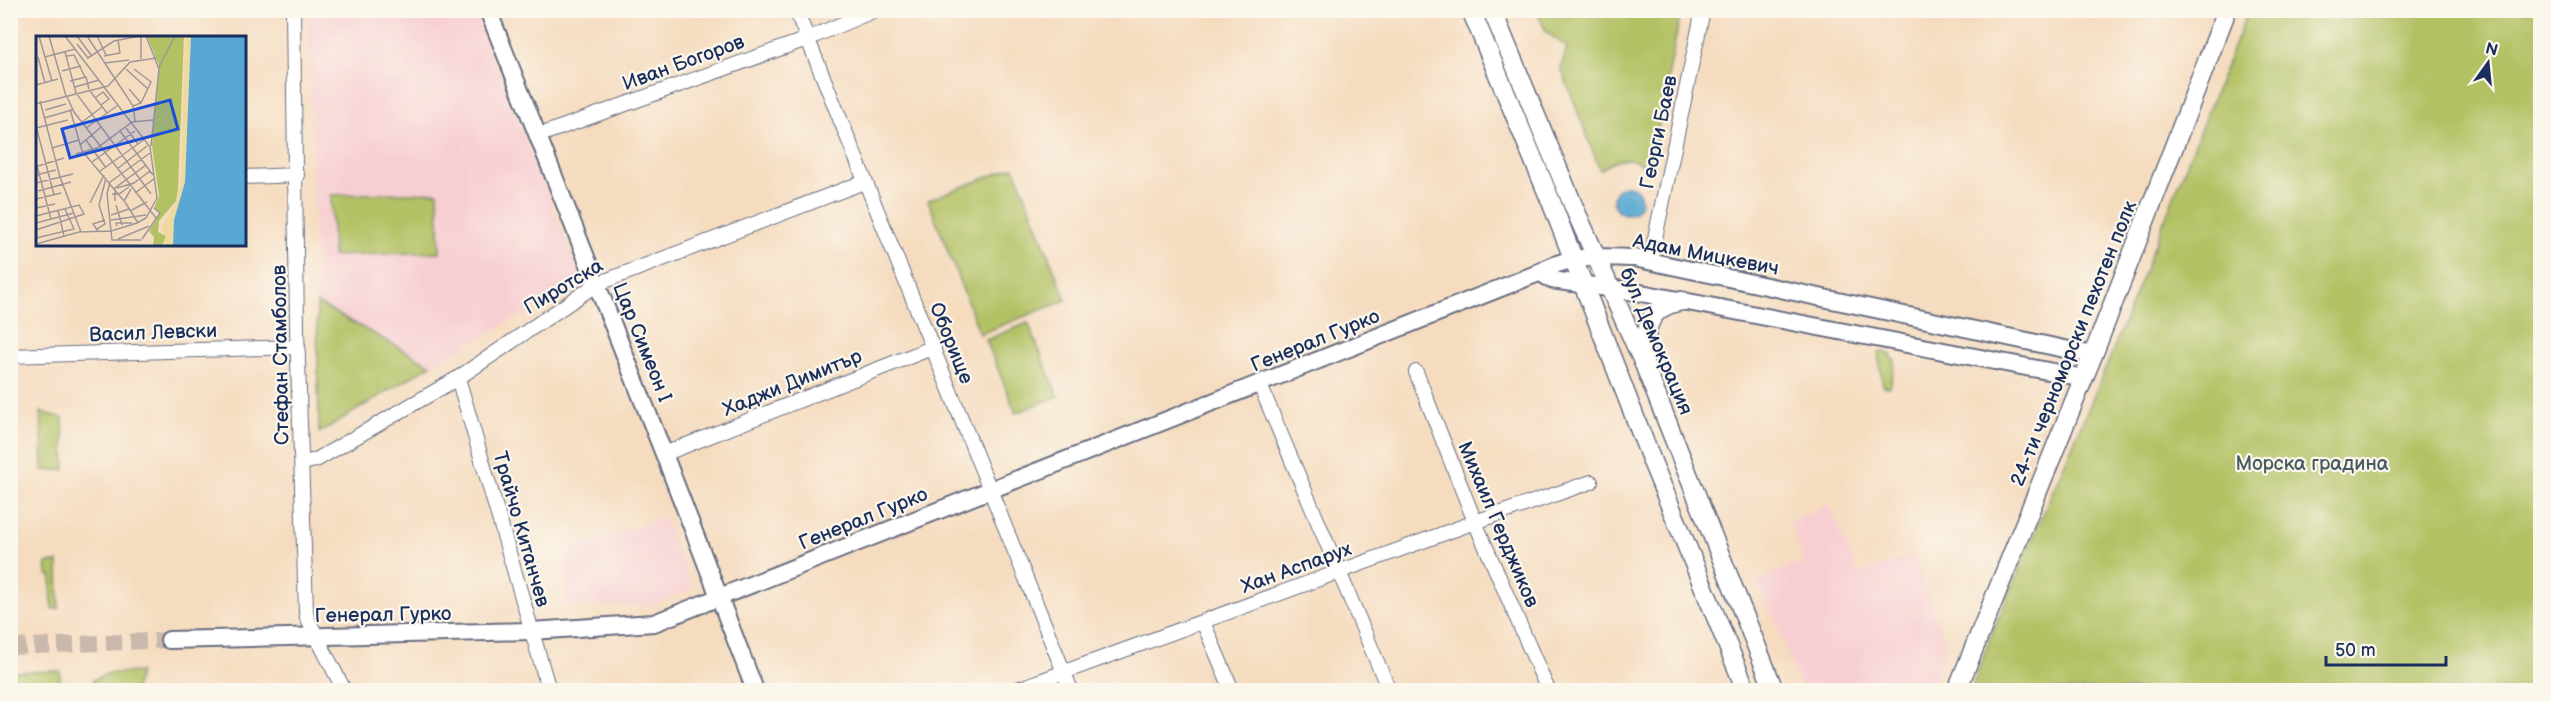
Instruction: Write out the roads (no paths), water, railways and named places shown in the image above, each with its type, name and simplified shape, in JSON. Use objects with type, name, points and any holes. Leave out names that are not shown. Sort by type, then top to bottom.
[{"type":"main road","points":[[1471,10],[1746,690]]},
{"type":"main road","name":"бул. Демокрация","points":[[1492,10],[1576,212],[1644,364],[1774,690]]},
{"type":"main road","name":"24-ти черноморски пехотен полк","points":[[1958,690],[2084,378],[2227,10]]},
{"type":"main road","points":[[1644,364],[1650,320],[1666,303],[1683,301]]},
{"type":"street","name":"Стефан Стамболов","points":[[293,10],[298,347],[306,611],[316,636],[344,690]]},
{"type":"street","name":"Цар Симеон I","points":[[488,10],[755,690]]},
{"type":"street","name":"Оборище","points":[[796,10],[1071,690]]},
{"type":"street","name":"Иван Богоров","points":[[537,136],[807,39],[875,10]]},
{"type":"street","name":"Георги Баев","points":[[1650,262],[1703,10]]},
{"type":"street","points":[[246,177],[297,175]]},
{"type":"street","name":"Пиротска","points":[[302,463],[316,460],[458,378],[597,284],[864,182]]},
{"type":"street","name":"Адам Мицкевич","points":[[1539,272],[1546,266],[1571,258],[1634,258],[2093,355]]},
{"type":"street","points":[[1539,272],[1552,280],[1683,301],[2084,378]]},
{"type":"street","name":"Генерал Гурко","points":[[169,640],[531,632],[654,623],[1260,385],[1539,272]]},
{"type":"street","name":"Васил Левски","points":[[10,356],[298,347]]},
{"type":"street","name":"Хаджи Димитър","points":[[664,454],[934,347]]},
{"type":"street","name":"Михаил Герджиков","points":[[1416,372],[1475,522],[1548,690]]},
{"type":"street","name":"Трайчо Китанчев","points":[[458,378],[549,690]]},
{"type":"street","points":[[1260,385],[1389,690]]},
{"type":"street","name":"Хан Аспарух","points":[[1015,690],[1339,571],[1591,482]]},
{"type":"street","points":[[1203,622],[1232,690]]},
{"type":"water","points":[[1627,186],[1637,190],[1641,200],[1637,210],[1627,214],[1617,210],[1613,200],[1617,190]]},
{"type":"tunnel","points":[[10,647],[169,640]]},
{"type":"park label","name":"Морска градина","points":[[2312,463]]}]
